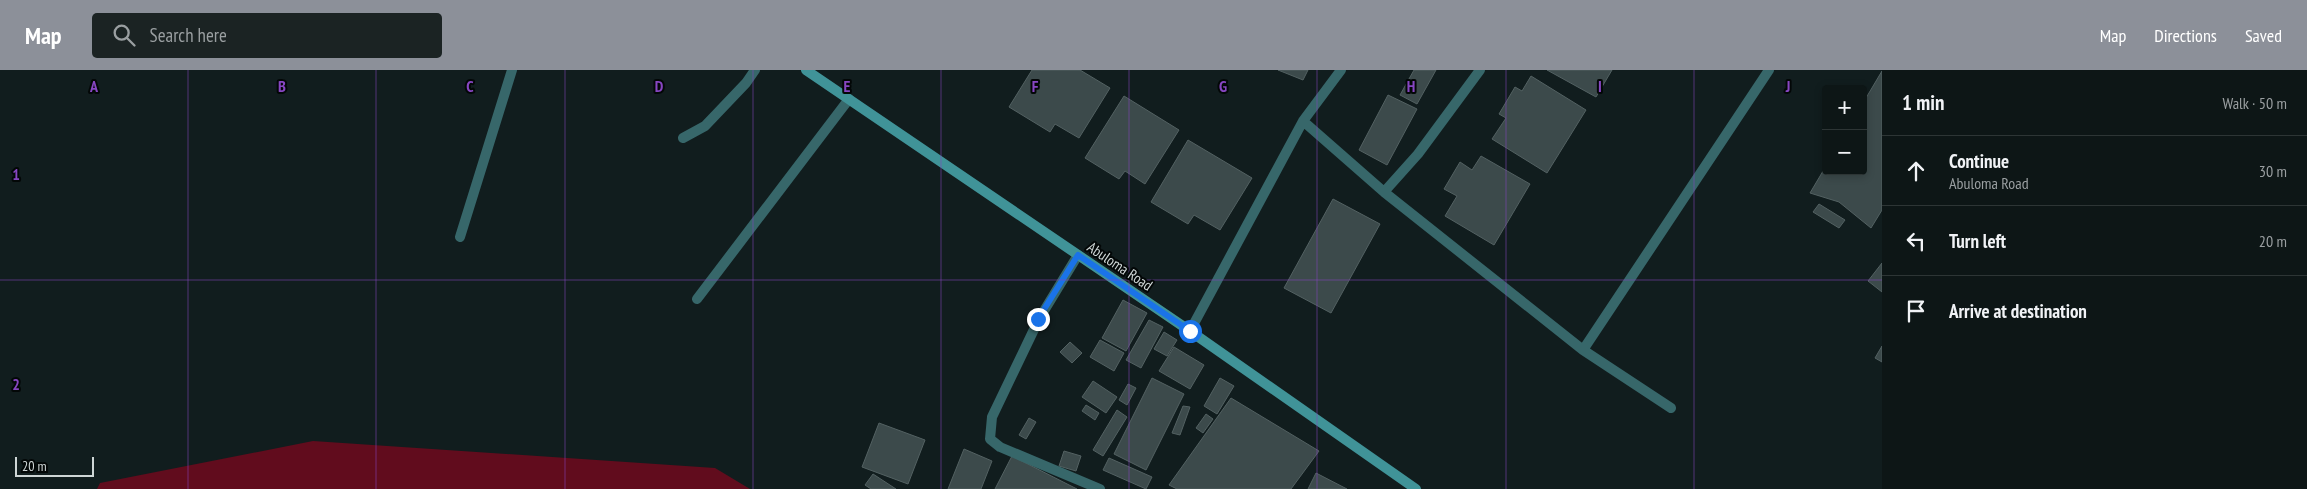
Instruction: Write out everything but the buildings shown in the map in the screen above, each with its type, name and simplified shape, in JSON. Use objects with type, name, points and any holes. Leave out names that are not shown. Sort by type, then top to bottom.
[{"type":"street","points":[[460,237],[512,70]]},
{"type":"street","points":[[683,138],[705,126],[746,83],[755,70]]},
{"type":"street","name":"Abuloma Road","points":[[806,70],[1190,331],[1416,489]]},
{"type":"street","points":[[1190,331],[1303,121],[1341,70]]},
{"type":"street","points":[[1384,192],[1418,154],[1480,70]]},
{"type":"street","points":[[1583,350],[1769,70]]},
{"type":"street","points":[[697,299],[849,99]]},
{"type":"street","points":[[1303,121],[1384,192],[1583,350],[1671,408]]},
{"type":"street","points":[[1078,255],[1038,319],[992,416],[990,439],[1000,447],[1100,489]]},
{"type":"shaded area","points":[[313,441],[715,468],[750,489],[97,489],[100,483]]},
{"type":"route","points":[[1038,319],[1078,255],[1190,331]]}]
